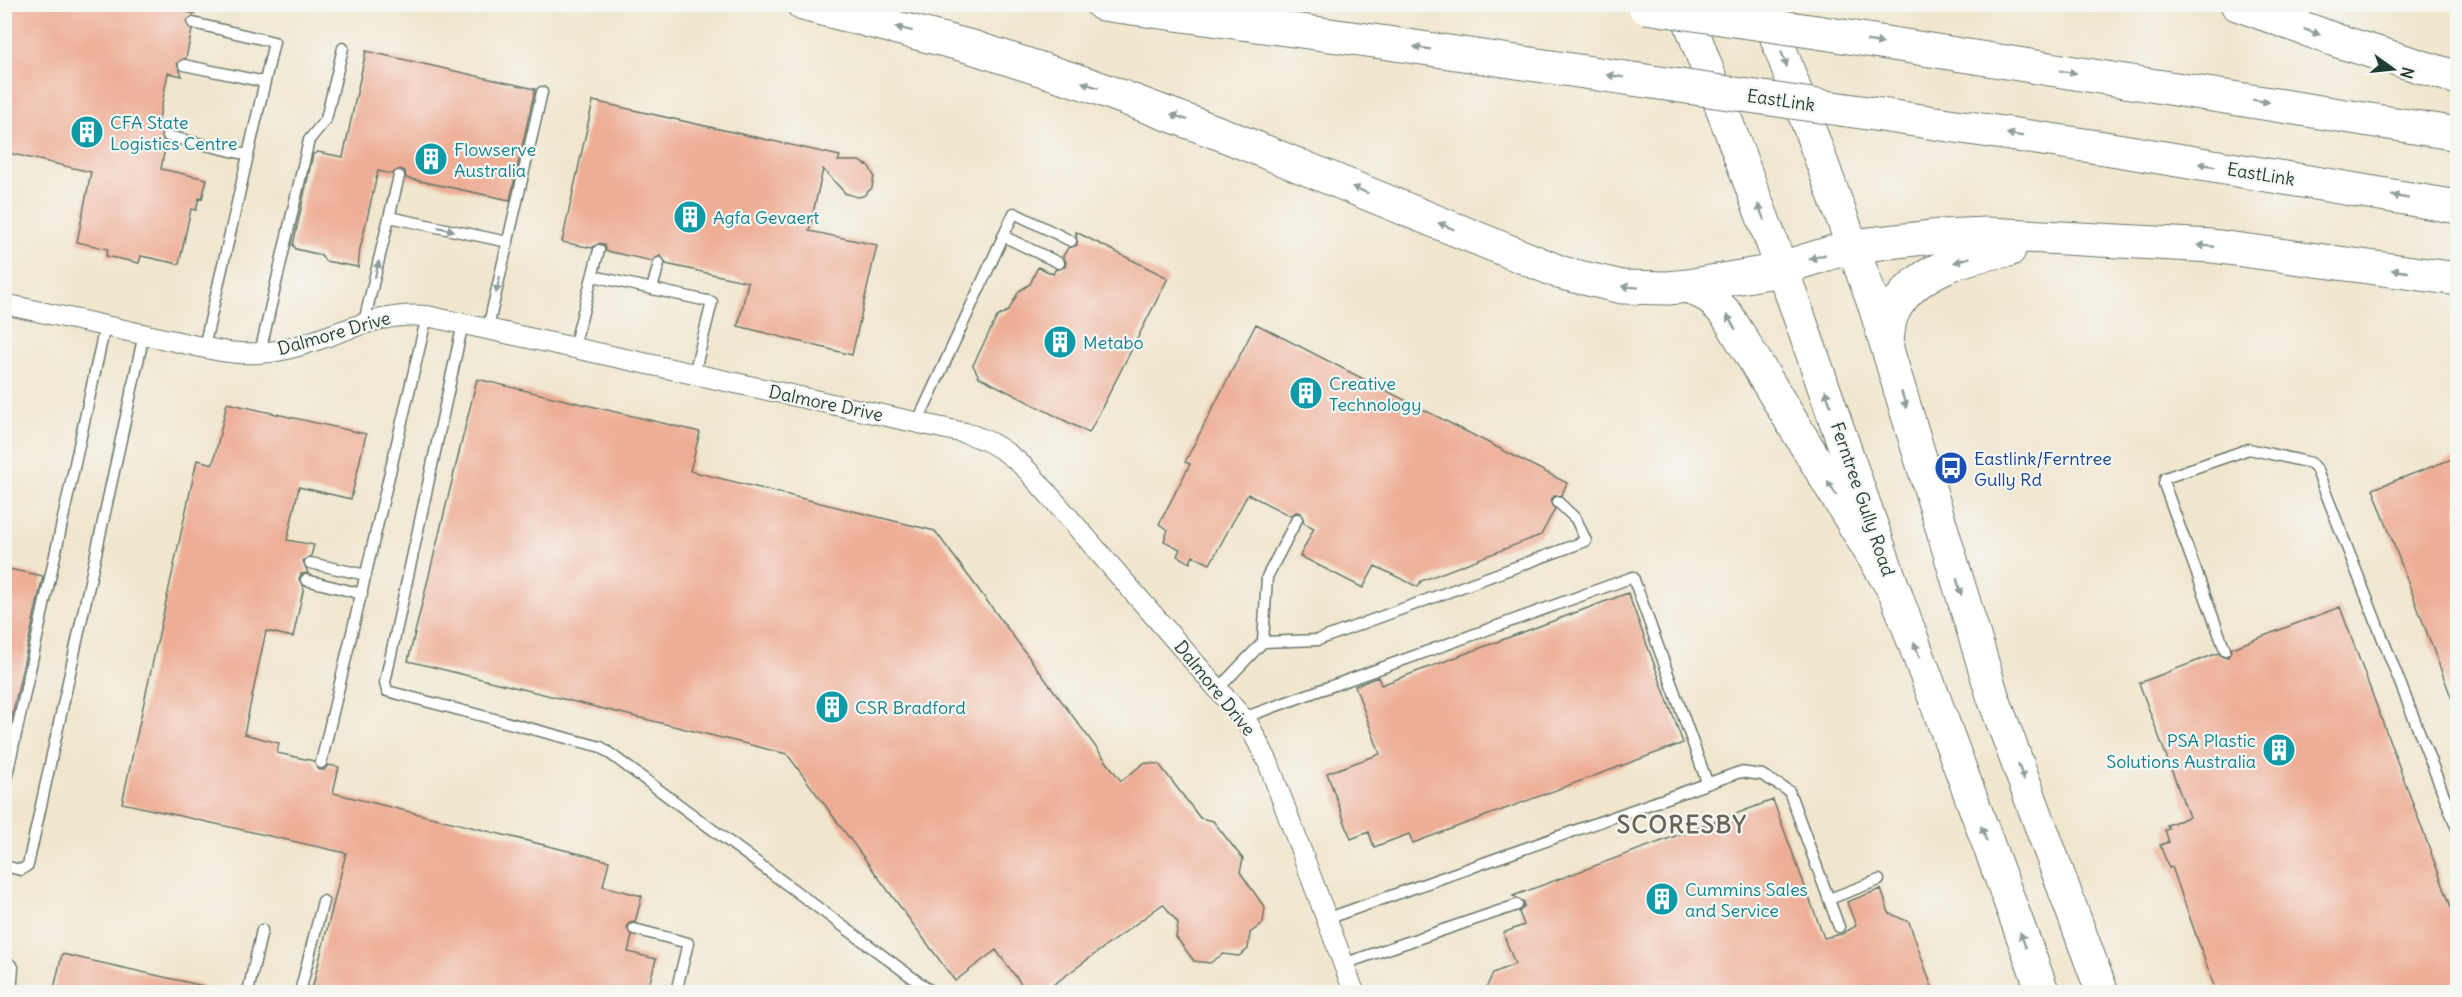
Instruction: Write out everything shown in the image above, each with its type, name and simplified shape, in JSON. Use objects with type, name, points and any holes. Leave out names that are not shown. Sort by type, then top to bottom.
[{"type":"highway","points":[[803,4],[972,47],[1090,85],[1224,135],[1563,273],[1622,287],[1688,286],[1769,272],[1854,246],[1941,236],[1987,234],[2212,246],[2457,279]]},
{"type":"highway","name":"EastLink","points":[[1102,4],[1382,42],[1847,110],[2134,153],[2457,207]]},
{"type":"highway","points":[[2237,4],[2338,41],[2457,78]]},
{"type":"highway","points":[[1635,6],[1818,32],[2457,134]]},
{"type":"highway","points":[[1887,344],[1889,321],[1900,300],[1923,280],[1944,267],[1990,252],[2082,239]]},
{"type":"highway","points":[[1688,286],[1710,297],[1727,315],[1895,592]]},
{"type":"main road","name":"Ferntree Gully Road","points":[[1683,4],[1781,267],[1895,592],[2043,993]]},
{"type":"main road","points":[[1764,4],[1854,246],[1887,344],[1984,668],[2102,993]]},
{"type":"street","name":"Dalmore Drive","points":[[4,304],[204,347],[260,353],[289,348],[364,322],[390,316],[427,316],[979,437],[1011,455],[1219,688],[1260,742],[1354,993]]},
{"type":"lane","points":[[194,23],[274,42],[204,347]]},
{"type":"lane","points":[[260,353],[309,140],[326,119],[343,48]]},
{"type":"lane","points":[[184,64],[265,82]]},
{"type":"lane","points":[[488,328],[542,92]]},
{"type":"lane","points":[[168,136],[248,155]]},
{"type":"lane","points":[[364,322],[399,176]]},
{"type":"lane","points":[[917,423],[1014,213],[1071,241]]},
{"type":"lane","points":[[389,217],[508,243]]},
{"type":"lane","points":[[1003,236],[1059,263]]},
{"type":"lane","points":[[574,347],[599,250]]},
{"type":"lane","points":[[652,288],[659,262]]},
{"type":"lane","points":[[593,276],[712,302],[694,374]]},
{"type":"lane","points":[[321,763],[427,316]]},
{"type":"lane","points":[[463,323],[385,682],[387,691],[601,747],[932,993]]},
{"type":"lane","points":[[4,789],[105,326]]},
{"type":"lane","points":[[4,866],[21,870],[28,865],[144,334]]},
{"type":"lane","points":[[2226,650],[2164,484],[2165,478],[2249,449],[2311,463],[2316,468],[2457,831]]},
{"type":"lane","points":[[1263,642],[1318,640],[1586,541],[1576,519],[1558,502]]},
{"type":"lane","points":[[1219,688],[1263,642],[1267,577],[1297,519]]},
{"type":"lane","points":[[310,562],[366,575]]},
{"type":"lane","points":[[1243,718],[1633,577],[1707,782]]},
{"type":"lane","points":[[306,580],[362,594]]},
{"type":"lane","points":[[1326,919],[1730,774],[1750,772],[1772,779],[1789,791],[1839,927]]},
{"type":"lane","points":[[1829,899],[1879,880]]},
{"type":"lane","points":[[300,993],[323,901]]},
{"type":"lane","points":[[1343,964],[1517,905]]},
{"type":"lane","points":[[634,929],[688,943],[676,993]]},
{"type":"lane","points":[[248,993],[262,930]]},
{"type":"lane","points":[[4,959],[13,967],[9,991]]},
{"type":"building","name":"CFA State Logistics Centre","points":[[4,4],[153,4],[195,14],[186,22],[192,30],[186,58],[177,63],[182,76],[168,73],[158,124],[170,127],[161,135],[166,143],[161,169],[207,179],[202,199],[199,198],[196,210],[191,209],[179,264],[141,256],[139,263],[106,256],[108,249],[77,242],[91,172],[4,152]]},
{"type":"building","name":"Flowserve Australia","points":[[366,51],[535,89],[510,200],[406,178],[405,171],[400,169],[392,174],[378,171],[358,267],[325,261],[321,255],[296,249],[293,245],[313,154],[318,152],[343,157]]},
{"type":"building","name":"Agfa Gevaert","points":[[593,101],[840,156],[838,161],[859,161],[869,166],[874,176],[872,188],[863,196],[857,197],[845,193],[823,169],[809,231],[877,245],[852,355],[738,326],[748,282],[666,264],[660,256],[652,261],[606,251],[605,245],[600,243],[592,248],[562,242]]},
{"type":"building","name":"Metabo","points":[[1076,232],[1168,278],[1089,433],[979,377],[973,365],[997,317],[1008,311],[1019,291],[1030,284],[1038,267],[1053,274],[1055,270],[1065,267],[1066,262],[1063,256],[1068,248],[1077,245]]},
{"type":"building","name":"Creative Technology","points":[[1256,324],[1567,483],[1561,496],[1555,495],[1551,500],[1555,509],[1541,535],[1421,581],[1418,587],[1375,566],[1363,588],[1300,556],[1314,528],[1304,523],[1301,513],[1296,512],[1290,516],[1248,494],[1210,564],[1193,556],[1190,563],[1177,556],[1180,549],[1164,541],[1168,530],[1159,524],[1190,464],[1185,462]]},
{"type":"building","name":"CSR Bradford","points":[[477,379],[700,432],[690,471],[935,531],[1121,781],[1144,763],[1159,764],[1200,818],[1213,821],[1243,859],[1240,872],[1265,908],[1263,923],[1250,933],[1248,949],[1239,956],[1223,954],[1210,963],[1194,961],[1176,937],[1178,923],[1163,904],[1042,993],[1028,993],[996,950],[955,981],[787,754],[408,661]]},
{"type":"building","points":[[227,403],[366,434],[351,499],[299,487],[287,540],[314,545],[311,556],[303,561],[308,573],[301,574],[299,579],[304,587],[293,637],[266,631],[244,734],[279,743],[277,753],[314,761],[319,770],[324,770],[328,765],[339,767],[333,793],[609,861],[603,886],[642,896],[635,922],[629,923],[627,928],[632,936],[628,952],[656,959],[647,993],[311,993],[346,853],[122,803],[197,460],[213,464]]},
{"type":"building","points":[[2457,457],[2457,709],[2456,710],[2373,489]]},
{"type":"building","points":[[4,568],[43,576],[9,730],[4,729]]},
{"type":"building","points":[[1628,593],[1683,743],[1413,843],[1409,834],[1374,847],[1369,832],[1351,839],[1327,773],[1380,754],[1355,686],[1378,677],[1381,685]]},
{"type":"building","name":"PSA Plastic Solutions Australia","points":[[2340,607],[2457,923],[2457,993],[2224,993],[2222,987],[2215,989],[2172,867],[2169,868],[2160,845],[2169,842],[2165,830],[2169,829],[2167,825],[2189,817],[2139,683],[2218,653],[2223,657],[2228,657],[2232,648]]},
{"type":"building","name":"Cummins Sales and Service","points":[[1773,800],[1824,938],[1842,934],[1856,926],[1847,902],[1881,889],[1889,913],[1909,922],[1934,993],[1484,993],[1493,973],[1515,964],[1503,933],[1524,925],[1519,912],[1524,907],[1524,902],[1513,896]]},
{"type":"building","points":[[62,954],[204,986],[203,993],[53,993]]},
{"type":"place","name":"CFA State Logistics Centre","points":[[87,132]]},
{"type":"place","name":"Flowserve Australia","points":[[431,159]]},
{"type":"place","name":"Agfa Gevaert","points":[[690,217]]},
{"type":"place","name":"Metabo","points":[[1060,342]]},
{"type":"place","name":"Creative Technology","points":[[1306,393]]},
{"type":"place","name":"Eastlink/Ferntree Gully Rd","points":[[1951,468]]},
{"type":"place","name":"CSR Bradford","points":[[832,707]]},
{"type":"place","name":"PSA Plastic Solutions Australia","points":[[2279,750]]},
{"type":"place","name":"Cummins Sales and Service","points":[[1662,899]]},
{"type":"district","name":"SCORESBY","points":[[1682,824]]}]
